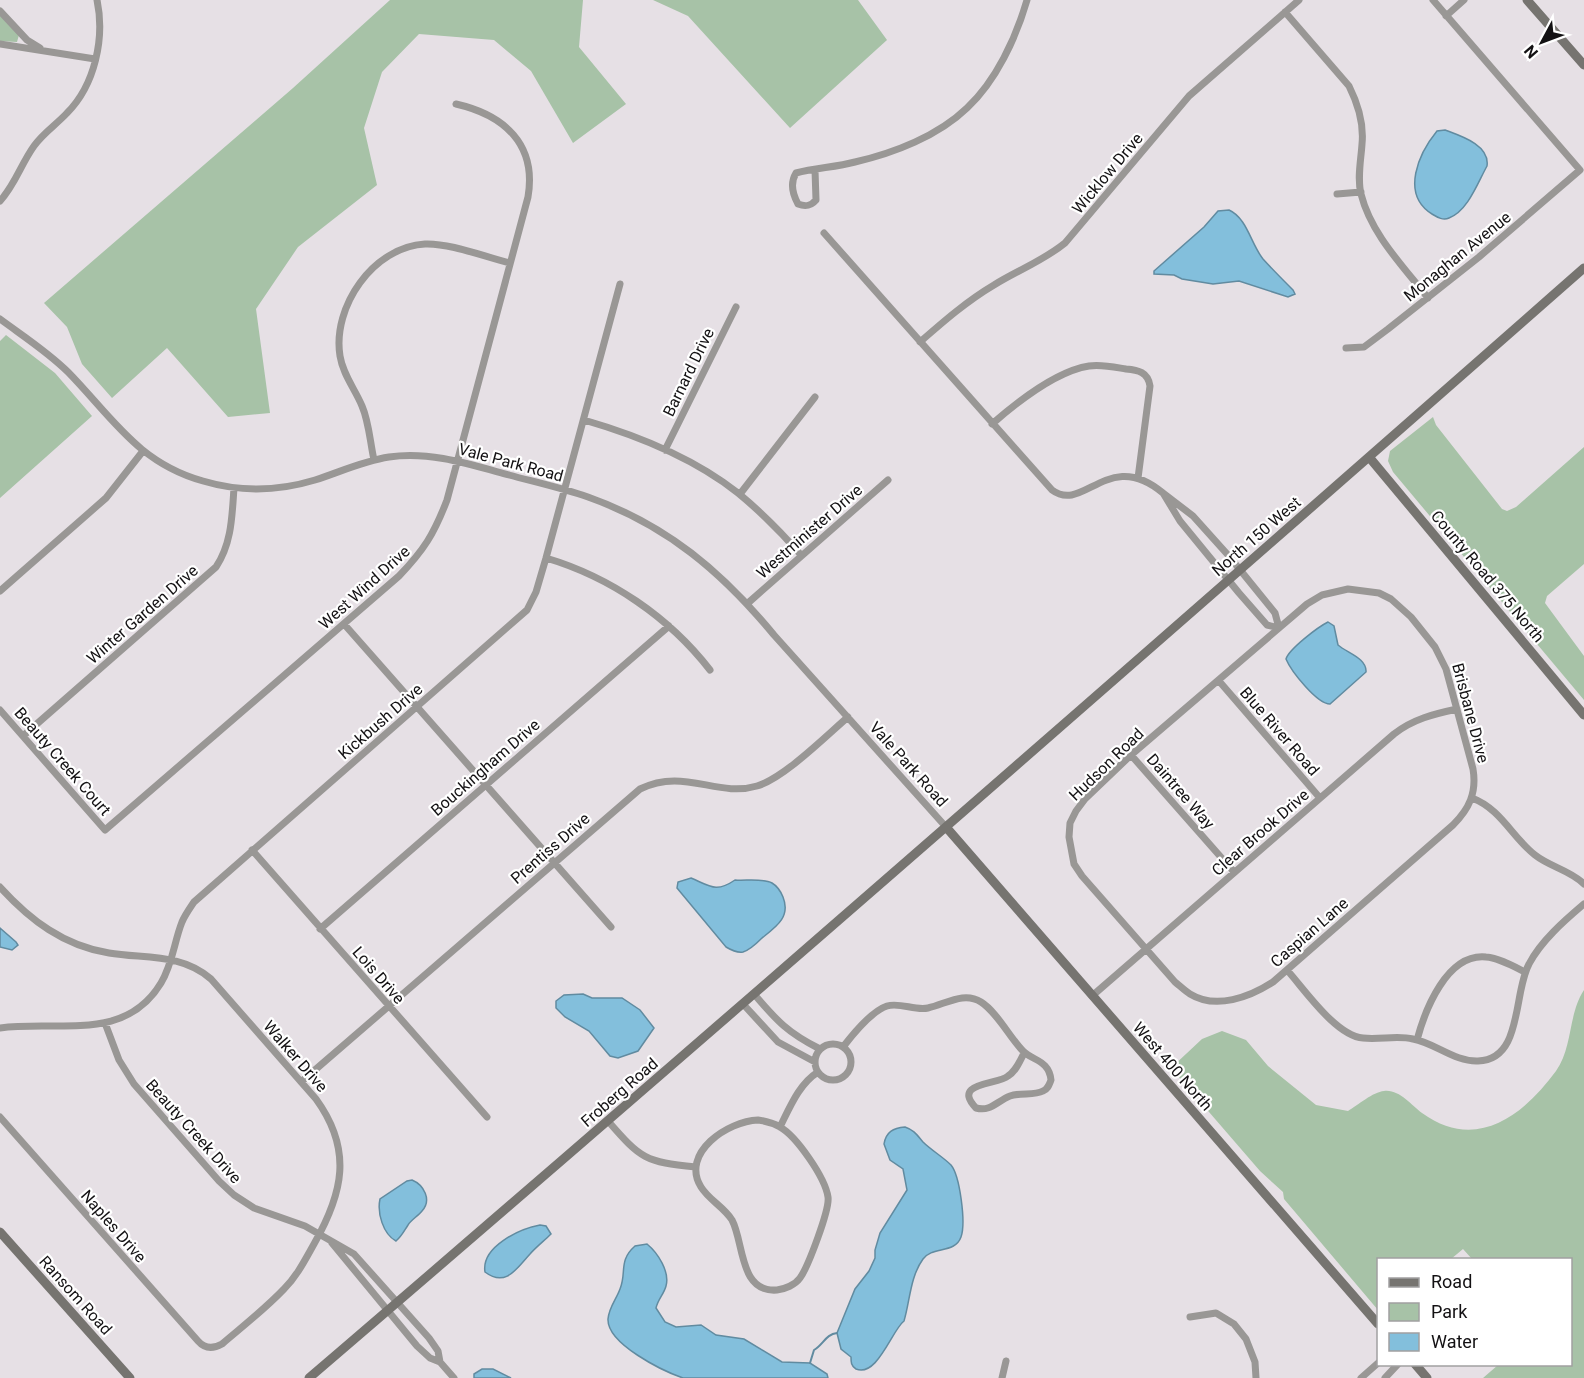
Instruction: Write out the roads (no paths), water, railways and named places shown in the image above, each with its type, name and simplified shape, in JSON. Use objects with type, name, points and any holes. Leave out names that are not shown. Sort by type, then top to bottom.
[{"type":"main road","points":[[1527,0],[1584,65]]},
{"type":"main road","name":"North 150 West","points":[[946,827],[1584,267]]},
{"type":"main road","name":"County Road 375 North","points":[[1369,457],[1584,715]]},
{"type":"main road","name":"Froberg Road","points":[[309,1378],[946,827]]},
{"type":"main road","name":"West 400 North","points":[[946,827],[1377,1323]]},
{"type":"main road","name":"Ransom Road","points":[[0,1232],[130,1378]]},
{"type":"main road","points":[[1416,1366],[1427,1378]]},
{"type":"street","points":[[0,201],[12,187],[35,145],[69,112],[82,94],[95,60],[99,26],[97,0]]},
{"type":"street","points":[[815,170],[816,200],[805,206],[798,204],[794,198],[792,183],[796,173],[875,157],[929,134],[954,119],[976,99],[997,68],[1014,35],[1027,0]]},
{"type":"street","name":"Wicklow Drive","points":[[920,342],[956,310],[994,285],[1051,255],[1065,243],[1189,96],[1299,0]]},
{"type":"street","points":[[1437,2],[1446,16],[1464,0]]},
{"type":"street","points":[[0,10],[27,40],[45,51]]},
{"type":"street","points":[[1285,12],[1339,73],[1355,100],[1362,122],[1361,192],[1369,215],[1381,237],[1428,298]]},
{"type":"street","name":"Monaghan Avenue","points":[[1346,348],[1364,347],[1479,257],[1580,170],[1446,16]]},
{"type":"street","points":[[0,44],[95,60]]},
{"type":"street","name":"West Wind Drive","points":[[105,830],[399,576],[421,553],[436,528],[447,500],[528,197],[530,176],[528,163],[521,146],[504,125],[488,114],[456,104]]},
{"type":"street","points":[[1337,194],[1361,192]]},
{"type":"street","points":[[824,233],[1047,486],[1059,495],[1078,495],[1094,484],[1123,476],[1138,478],[1163,493],[1193,516],[1275,613],[1280,628]]},
{"type":"street","points":[[374,459],[363,408],[344,372],[339,353],[339,333],[342,321],[355,290],[362,280],[385,259],[402,249],[424,244],[448,247],[510,263]]},
{"type":"street","name":"Kickbush Drive","points":[[0,1028],[90,1026],[125,1016],[145,1002],[161,983],[172,959],[182,921],[194,902],[527,610],[536,592],[546,558],[620,284]]},
{"type":"street","name":"Barnard Drive","points":[[665,450],[736,307]]},
{"type":"street","name":"Vale Park Road","points":[[0,319],[67,371],[115,426],[143,451],[189,477],[234,488],[264,488],[293,485],[374,459],[412,455],[457,461],[564,490],[620,510],[665,534],[708,564],[748,603],[946,827]]},
{"type":"street","points":[[992,424],[1029,395],[1077,369],[1100,366],[1137,370],[1144,374],[1150,386],[1138,478]]},
{"type":"street","points":[[740,494],[815,397]]},
{"type":"street","points":[[584,420],[616,429],[665,450],[711,475],[740,494],[801,555]]},
{"type":"street","points":[[0,591],[106,498],[143,451]]},
{"type":"street","name":"Westminister Drive","points":[[748,603],[888,480]]},
{"type":"street","name":"Winter Garden Drive","points":[[23,736],[216,567],[227,544],[234,488]]},
{"type":"street","points":[[1163,493],[1180,520],[1228,580],[1267,625],[1280,628]]},
{"type":"street","points":[[546,558],[567,565],[616,589],[644,606],[669,626],[710,670]]},
{"type":"street","name":"Brisbane Drive","points":[[1280,628],[1307,604],[1322,595],[1348,589],[1379,593],[1402,608],[1435,647],[1446,669],[1473,769],[1472,798]]},
{"type":"street","points":[[344,624],[611,927]]},
{"type":"street","name":"Bouckingham Drive","points":[[320,929],[669,626]]},
{"type":"street","name":"Hudson Road","points":[[1146,949],[1074,864],[1069,837],[1070,823],[1085,799],[1131,755],[1280,628]]},
{"type":"street","name":"Blue River Road","points":[[1219,681],[1320,798]]},
{"type":"street","name":"Clear Brook Drive","points":[[1092,996],[1404,726],[1424,717],[1457,708]]},
{"type":"street","name":"Beauty Creek Court","points":[[0,710],[105,830]]},
{"type":"street","name":"Prentiss Drive","points":[[301,1082],[645,787],[662,781],[675,780],[733,788],[758,786],[781,774],[848,717]]},
{"type":"street","name":"Daintree Way","points":[[1131,755],[1234,872]]},
{"type":"street","points":[[1472,798],[1493,809],[1534,855],[1574,875],[1584,884]]},
{"type":"street","name":"Caspian Lane","points":[[1146,949],[1175,982],[1191,995],[1203,1000],[1218,1001],[1260,991],[1453,825],[1465,812],[1472,798]]},
{"type":"street","name":"Lois Drive","points":[[252,850],[486,1117]]},
{"type":"street","name":"Walker Drive","points":[[0,887],[34,921],[51,933],[72,942],[108,953],[172,959],[194,966],[211,979],[301,1082],[327,1116],[336,1138],[339,1159],[337,1193],[331,1212],[296,1275],[283,1290],[222,1344],[210,1348]]},
{"type":"street","points":[[1287,970],[1338,1028],[1351,1035],[1363,1038],[1397,1037],[1417,1040],[1469,1061],[1487,1060],[1503,1049],[1512,1033],[1519,991],[1525,972],[1543,945],[1584,904]]},
{"type":"street","points":[[1417,1040],[1431,999],[1461,962],[1469,958],[1485,956],[1525,972]]},
{"type":"street","points":[[754,994],[781,1025],[820,1049]]},
{"type":"street","points":[[843,1047],[872,1016],[887,1006],[923,1009],[955,999],[967,997],[975,999],[988,1007],[1024,1053],[1036,1059],[1048,1070],[1051,1080],[1046,1090],[1036,1093],[1018,1093],[1007,1097],[989,1109],[982,1110],[976,1108],[969,1098],[973,1087],[1009,1076],[1024,1053]]},
{"type":"street","points":[[743,1004],[778,1042],[815,1062]]},
{"type":"street","name":"Beauty Creek Drive","points":[[105,1023],[119,1060],[134,1084],[227,1189],[254,1208],[300,1224],[319,1234],[328,1239],[354,1254],[429,1338],[438,1351],[440,1362],[430,1359],[417,1346],[328,1239]]},
{"type":"street","points":[[828,1044],[843,1047],[848,1051],[851,1060],[846,1074],[841,1078],[831,1080],[824,1077],[818,1072],[815,1062],[816,1055],[828,1044]]},
{"type":"street","points":[[780,1127],[800,1090],[818,1072]]},
{"type":"street","name":"Naples Drive","points":[[0,1117],[198,1341],[210,1348]]},
{"type":"street","points":[[758,1120],[780,1127],[792,1137],[822,1180],[829,1200],[827,1212],[805,1269],[796,1282],[789,1287],[771,1290],[762,1287],[748,1274],[734,1225],[727,1212],[701,1186],[696,1175],[696,1167],[704,1148],[723,1131],[736,1124],[758,1120]]},
{"type":"street","points":[[608,1121],[633,1149],[646,1158],[664,1164],[696,1167]]},
{"type":"street","points":[[1190,1317],[1216,1313],[1234,1324],[1246,1340],[1255,1362],[1256,1378]]},
{"type":"street","points":[[1002,1378],[1006,1361]]},
{"type":"street","points":[[440,1362],[454,1378]]},
{"type":"street","points":[[1361,1378],[1377,1364]]},
{"type":"street","points":[[1385,1378],[1397,1366]]},
{"type":"water","points":[[1445,130],[1466,138],[1479,147],[1487,159],[1487,166],[1467,203],[1456,214],[1445,219],[1432,214],[1422,206],[1415,185],[1416,173],[1424,150],[1437,131]]},
{"type":"water","points":[[1229,210],[1245,225],[1263,259],[1295,294],[1288,297],[1239,281],[1213,284],[1182,279],[1174,275],[1154,274],[1154,271],[1204,227],[1218,211]]},
{"type":"water","points":[[1328,622],[1334,626],[1338,645],[1360,659],[1366,672],[1330,704],[1318,699],[1312,693],[1299,679],[1286,659],[1298,644]]},
{"type":"water","points":[[691,878],[713,887],[723,886],[735,880],[768,881],[779,889],[783,897],[784,916],[751,948],[743,952],[732,950],[726,947],[677,888],[678,882]]},
{"type":"water","points":[[0,928],[18,945],[12,950],[0,947]]},
{"type":"water","points":[[583,994],[592,998],[622,998],[640,1010],[654,1028],[638,1051],[618,1058],[610,1056],[589,1031],[565,1017],[556,1008],[556,1001],[564,995]]},
{"type":"water","points":[[905,1127],[951,1165],[957,1179],[961,1200],[963,1221],[961,1237],[954,1246],[932,1252],[923,1259],[913,1281],[904,1321],[871,1367],[864,1370],[856,1369],[852,1365],[851,1357],[841,1349],[837,1333],[855,1289],[869,1271],[875,1258],[880,1233],[907,1190],[903,1169],[890,1160],[884,1144],[886,1136],[891,1131]]},
{"type":"water","points":[[412,1180],[420,1185],[425,1193],[425,1207],[396,1241],[391,1238],[382,1223],[379,1210],[380,1199]]},
{"type":"water","points":[[540,1225],[546,1226],[551,1234],[516,1270],[499,1278],[485,1272],[485,1263],[495,1247],[512,1235]]},
{"type":"water","points":[[647,1244],[655,1252],[665,1269],[666,1286],[656,1308],[665,1322],[676,1327],[701,1325],[716,1335],[744,1339],[782,1362],[810,1363],[827,1374],[828,1378],[683,1378],[650,1363],[626,1347],[616,1338],[608,1319],[622,1283],[626,1257],[635,1246]]},
{"type":"water","points":[[482,1369],[493,1369],[511,1378],[474,1378],[474,1374]]},
{"type":"waterway","points":[[810,1363],[814,1350],[830,1335],[837,1333]]}]
